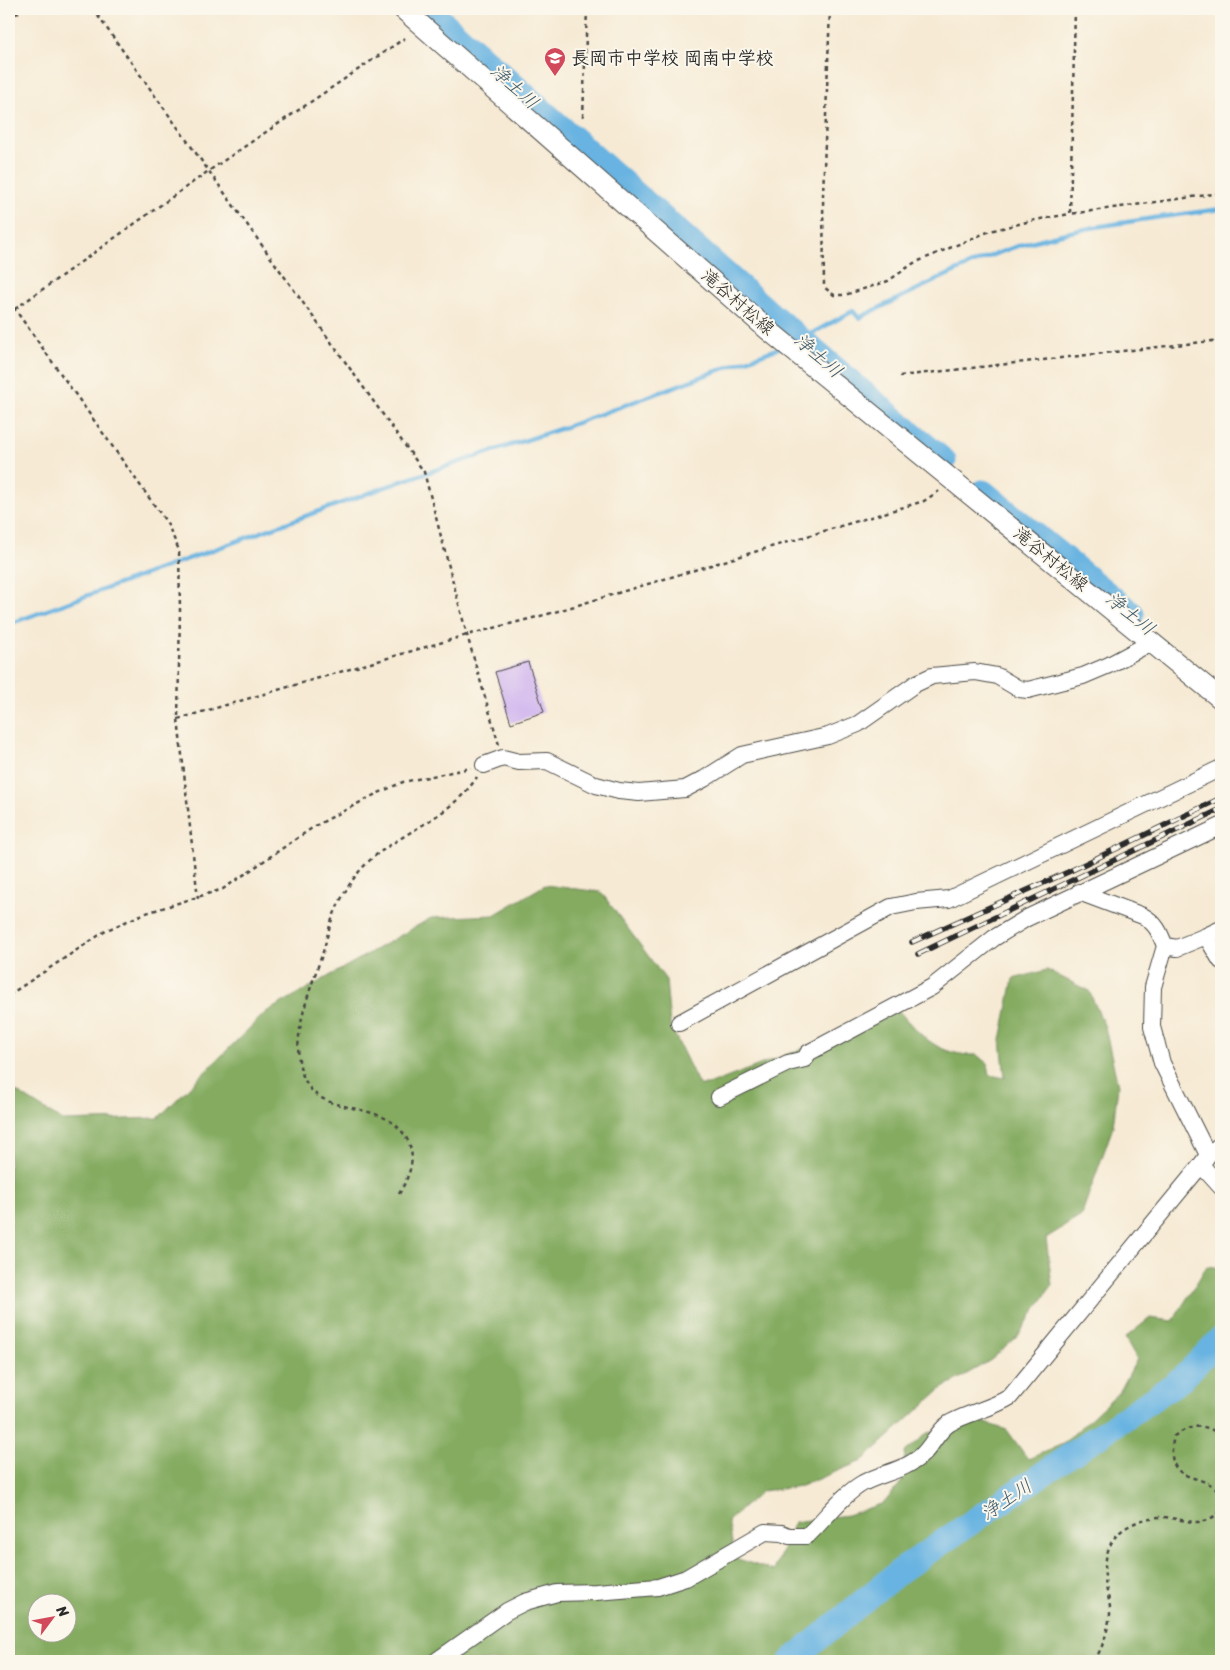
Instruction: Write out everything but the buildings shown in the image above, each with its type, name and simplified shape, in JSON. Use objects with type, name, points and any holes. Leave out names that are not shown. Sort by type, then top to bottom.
[{"type":"main road","name":"滝谷村松線","points":[[402,9],[779,338],[1221,699]]},
{"type":"street","points":[[484,765],[503,758],[519,762],[547,761],[596,786],[619,791],[639,793],[684,789],[704,780],[742,755],[828,736],[858,724],[915,684],[932,676],[975,672],[997,676],[1019,689],[1028,690],[1083,676],[1109,665],[1152,642]]},
{"type":"street","points":[[679,1023],[891,907],[916,902],[950,899],[1221,768]]},
{"type":"street","points":[[719,1097],[788,1063],[805,1059],[808,1053],[932,987],[994,938],[1027,918],[1221,826]]},
{"type":"street","points":[[1079,892],[1150,920],[1157,928],[1165,946],[1153,986],[1152,1027],[1162,1063],[1204,1160],[1221,1187]]},
{"type":"street","points":[[1165,946],[1177,948],[1214,933],[1221,961]]},
{"type":"street","points":[[436,1661],[507,1610],[526,1602],[557,1593],[658,1587],[686,1578],[765,1532],[782,1533],[789,1536],[807,1536],[852,1490],[905,1466],[922,1455],[939,1431],[950,1423],[994,1407],[1010,1397],[1204,1160],[1221,1144]]},
{"type":"path","points":[[9,19],[22,9]]},
{"type":"path","points":[[94,9],[424,472],[467,635],[503,758]]},
{"type":"path","points":[[583,117],[587,9]]},
{"type":"path","points":[[830,9],[823,195],[824,287],[827,292],[834,296],[845,295],[888,281],[914,263],[990,231],[1070,214],[1221,193]]},
{"type":"path","points":[[1070,214],[1075,9]]},
{"type":"path","points":[[15,309],[210,170],[405,38]]},
{"type":"path","points":[[9,300],[174,535],[179,550],[178,720],[198,899]]},
{"type":"path","points":[[900,376],[1221,340]]},
{"type":"path","points":[[178,720],[467,635],[558,611],[924,501],[937,494],[950,477]]},
{"type":"path","points":[[9,995],[107,930],[174,903],[198,899],[223,889],[315,826],[374,794],[403,782],[484,765]]},
{"type":"path","points":[[399,1194],[410,1175],[412,1163],[409,1144],[401,1129],[391,1120],[324,1098],[310,1088],[300,1063],[303,1010],[333,915],[347,886],[375,856],[466,793],[484,765]]},
{"type":"path","points":[[1221,1436],[1213,1429],[1199,1425],[1186,1428],[1174,1436],[1171,1449],[1172,1462],[1180,1471],[1198,1481],[1216,1486],[1221,1494]]},
{"type":"path","points":[[1094,1661],[1104,1642],[1110,1613],[1105,1580],[1107,1552],[1112,1538],[1124,1528],[1141,1520],[1163,1517],[1182,1522],[1199,1522],[1212,1519],[1221,1511]]},
{"type":"green space","points":[[545,885],[601,892],[666,980],[670,1025],[699,1085],[708,1085],[899,1011],[915,1029],[932,1043],[952,1052],[977,1055],[988,1064],[990,1075],[1005,1078],[1001,1040],[1013,979],[1047,970],[1089,991],[1105,1027],[1118,1086],[1113,1127],[1081,1216],[1046,1238],[1052,1285],[1017,1337],[991,1360],[941,1389],[862,1461],[801,1486],[762,1491],[728,1521],[735,1558],[774,1571],[794,1522],[847,1515],[884,1503],[903,1480],[905,1452],[928,1433],[982,1422],[1007,1430],[1028,1459],[1063,1444],[1120,1391],[1137,1359],[1125,1338],[1150,1318],[1173,1321],[1207,1266],[1221,1268],[1221,1661],[9,1661],[9,1087],[63,1121],[158,1118],[266,1012],[431,918],[494,915]]},
{"type":"waterway","name":"浄土川","points":[[428,9],[773,316],[944,461]]},
{"type":"waterway","points":[[794,343],[853,311],[859,318],[953,272],[1012,248],[1090,228],[1221,209]]},
{"type":"waterway","points":[[9,624],[402,481],[563,428],[779,348]]},
{"type":"waterway","name":"浄土川","points":[[983,492],[1132,614]]},
{"type":"waterway","name":"浄土川","points":[[791,1661],[900,1571],[1182,1379],[1221,1338]]},
{"type":"railway","points":[[912,942],[1068,872],[1221,798]]},
{"type":"railway","points":[[918,954],[1221,809]]},
{"type":"place","name":"長岡市中学校 岡南中学校","points":[[555,77]]}]
